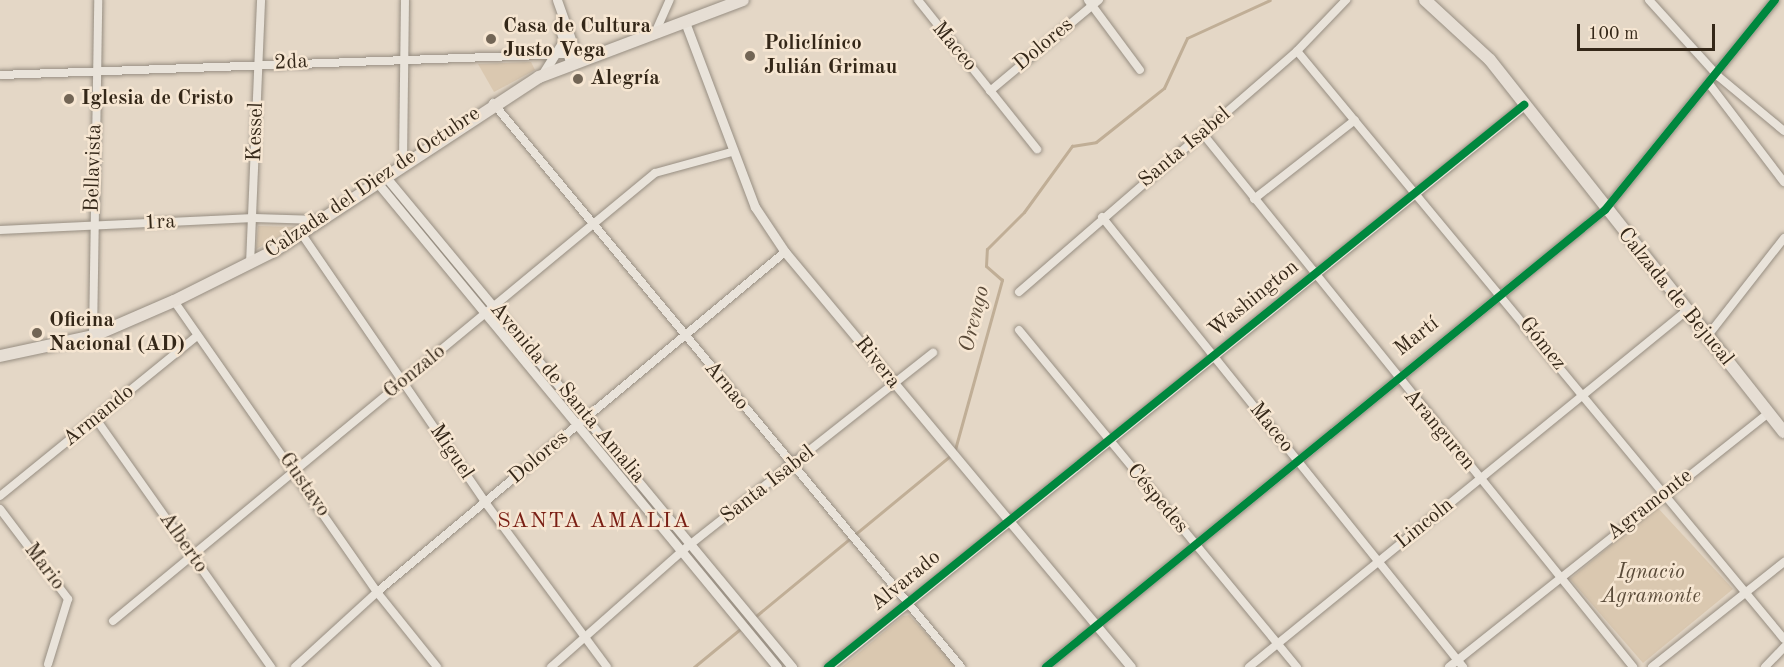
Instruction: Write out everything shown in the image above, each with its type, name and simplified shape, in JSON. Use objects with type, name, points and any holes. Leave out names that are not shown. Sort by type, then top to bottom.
[{"type":"main road","name":"Calzada del Diez de Octubre","points":[[0,356],[93,336],[174,301],[250,264],[301,233],[493,103],[570,57],[596,53],[743,0]]},
{"type":"main road","name":"Calzada de Bejucal","points":[[1425,0],[1476,43],[1685,312],[1784,432]]},
{"type":"street","name":"Bellavista","points":[[93,336],[92,227],[98,0]]},
{"type":"street","name":"Kessel","points":[[250,264],[254,218],[261,0]]},
{"type":"street","points":[[403,162],[405,0]]},
{"type":"street","points":[[558,0],[570,57]]},
{"type":"street","points":[[656,33],[669,0]]},
{"type":"street","name":"Maceo","points":[[918,0],[1037,149]]},
{"type":"street","name":"Dolores","points":[[990,90],[1089,3],[1099,0]]},
{"type":"street","name":"Santa Isabel","points":[[1019,292],[1102,217],[1203,134],[1297,51],[1346,0]]},
{"type":"street","points":[[1649,0],[1718,76],[1784,130]]},
{"type":"street","name":"Martí","points":[[1046,667],[1395,377],[1605,210],[1718,76],[1775,0]]},
{"type":"street","points":[[1089,3],[1140,70]]},
{"type":"street","points":[[562,20],[564,40],[570,57]]},
{"type":"street","name":"Rivera","points":[[685,22],[731,152],[755,207],[785,252],[1007,522],[1131,667]]},
{"type":"street","name":"Gómez","points":[[1297,51],[1501,293],[1663,495],[1784,639]]},
{"type":"street","name":"2da","points":[[0,75],[404,58],[570,57]]},
{"type":"street","points":[[1710,84],[1784,182]]},
{"type":"street","points":[[1725,104],[1737,92]]},
{"type":"street","name":"Arnao","points":[[493,103],[857,545],[961,667]]},
{"type":"street","name":"Washington","points":[[1007,522],[1524,105]]},
{"type":"street","points":[[1254,198],[1355,120]]},
{"type":"street","name":"Aranguren","points":[[1203,134],[1395,377],[1633,667]]},
{"type":"street","name":"Gonzalo","points":[[113,621],[655,173],[731,152]]},
{"type":"street","name":"Avenida de Santa Amalia","points":[[380,179],[495,306],[792,667]]},
{"type":"street","name":"Avenida de Santa Amalia","points":[[380,179],[777,667]]},
{"type":"street","name":"Maceo","points":[[1102,217],[1460,664]]},
{"type":"street","name":"1ra","points":[[0,230],[254,218],[319,220]]},
{"type":"street","name":"Miguel","points":[[301,233],[485,502],[607,667]]},
{"type":"street","points":[[1706,338],[1784,238]]},
{"type":"street","name":"Dolores","points":[[295,667],[377,592],[785,252]]},
{"type":"street","name":"Gustavo","points":[[174,301],[377,592],[437,667]]},
{"type":"street","name":"Lincoln","points":[[1249,667],[1685,312]]},
{"type":"street","name":"Céspedes","points":[[1019,330],[1297,667]]},
{"type":"street","name":"Armando","points":[[0,496],[197,336]]},
{"type":"street","name":"Santa Isabel","points":[[551,667],[682,551],[933,352]]},
{"type":"street","name":"Agramonte","points":[[1449,667],[1460,664],[1559,578],[1768,413]]},
{"type":"street","name":"Alberto","points":[[96,419],[271,667]]},
{"type":"street","name":"Mario","points":[[0,509],[68,599],[48,664]]},
{"type":"street","name":"Alvarado","points":[[828,667],[1007,522]]},
{"type":"street","points":[[1652,667],[1784,562]]},
{"type":"street","points":[[1765,667],[1784,647]]},
{"type":"green space","points":[[531,62],[535,70],[494,92],[478,64]]},
{"type":"green space","points":[[258,226],[297,227],[256,249]]},
{"type":"green space","name":"Ignacio Agramonte","points":[[1657,507],[1733,589],[1643,663],[1570,579]]},
{"type":"green space","points":[[909,615],[957,667],[842,667],[903,616]]},
{"type":"waterway","name":"Orengo","points":[[694,667],[954,453],[1002,280],[986,266],[987,249],[1024,212],[1072,146],[1096,142],[1164,88],[1187,38],[1270,0]]},
{"type":"cycle path","points":[[1046,667],[1605,210],[1775,0]]},
{"type":"cycle path","points":[[828,667],[1524,105]]},
{"type":"place","name":"Casa de Cultura Justo Vega","points":[[491,39]]},
{"type":"place","name":"Policlínico Julián Grimau","points":[[750,56]]},
{"type":"place","name":"Alegría","points":[[578,79]]},
{"type":"place","name":"Iglesia de Cristo","points":[[69,99]]},
{"type":"place","name":"Oficina Nacional (AD)","points":[[37,333]]},
{"type":"district","name":"SANTA AMALIA","points":[[594,522]]}]
